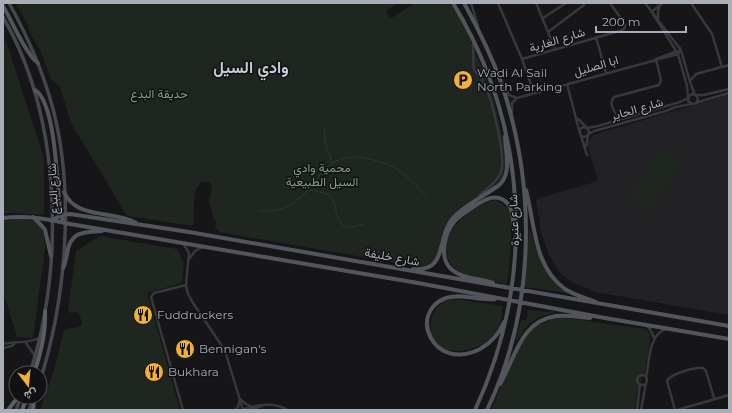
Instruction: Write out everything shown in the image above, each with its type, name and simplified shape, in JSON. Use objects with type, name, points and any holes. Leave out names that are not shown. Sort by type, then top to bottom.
[{"type":"highway","points":[[37,365],[42,348],[46,323],[45,311]]},
{"type":"main road","name":"شارع البدع","points":[[9,3],[25,33],[38,63],[48,90],[57,124],[63,171],[63,215]]},
{"type":"main road","name":"شارع عنيزة","points":[[453,3],[472,36],[494,88],[506,129],[515,186],[516,243],[509,309],[498,353],[488,381],[475,410]]},
{"type":"main road","name":"شارع عنيزة","points":[[464,3],[479,31],[502,86],[512,118],[523,183],[526,242],[521,296],[511,343],[487,410]]},
{"type":"main road","points":[[3,6],[27,50],[38,63]]},
{"type":"main road","name":"شارع البدع","points":[[3,17],[17,44],[35,90],[48,147],[51,179],[53,220],[51,256],[45,311],[40,338],[32,365]]},
{"type":"main road","points":[[35,90],[41,96],[51,126],[65,223]]},
{"type":"main road","points":[[390,267],[420,269],[432,264],[440,256],[442,238],[449,223],[458,213],[500,184],[506,176],[506,129]]},
{"type":"main road","points":[[523,183],[537,245],[546,266],[552,275],[559,284],[570,292],[608,306]]},
{"type":"main road","points":[[64,192],[70,203],[85,210],[129,220],[138,225]]},
{"type":"main road","points":[[500,287],[461,274],[450,267],[445,253],[445,244],[448,234],[452,225],[459,217],[483,201],[494,197],[504,201],[510,207],[516,243]]},
{"type":"main road","points":[[53,220],[63,215]]},
{"type":"main road","name":"شارع خليفة","points":[[63,215],[88,216],[189,232],[729,326]]},
{"type":"main road","points":[[33,217],[45,230],[51,256]]},
{"type":"main road","name":"شارع خليفة","points":[[3,218],[33,217],[53,220],[729,340]]},
{"type":"main road","name":"شارع البدع","points":[[45,365],[56,314],[63,268],[65,223]]},
{"type":"main road","points":[[63,268],[66,263],[69,244],[76,236],[83,232],[106,230]]},
{"type":"main road","points":[[499,298],[450,297],[437,303],[430,311],[428,320],[429,334],[433,342],[440,349],[452,354],[476,351],[496,337],[502,327],[509,309]]},
{"type":"main road","points":[[495,391],[504,378],[521,340],[535,324],[557,316],[605,318]]},
{"type":"street","name":"شارع عنيزة","points":[[471,3],[479,31]]},
{"type":"street","name":"شارع الغارية","points":[[498,3],[522,59],[534,93]]},
{"type":"street","points":[[536,3],[555,49]]},
{"type":"street","points":[[543,18],[566,3]]},
{"type":"street","name":"شارع الغارية","points":[[522,59],[596,38],[625,28],[624,22],[610,3]]},
{"type":"street","points":[[645,3],[659,20],[680,52],[690,82],[698,98],[697,102]]},
{"type":"street","points":[[652,13],[664,3]]},
{"type":"street","points":[[691,3],[712,34],[722,67]]},
{"type":"street","points":[[548,32],[584,6]]},
{"type":"street","points":[[659,20],[658,13],[660,6]]},
{"type":"street","points":[[652,13],[655,20],[673,45],[680,52],[680,60],[688,90],[688,101],[691,104],[694,104],[729,93]]},
{"type":"street","name":"شارع عنيزة","points":[[471,204],[498,178],[502,167],[499,140],[493,110],[483,82],[477,74],[474,66],[472,36]]},
{"type":"street","name":"شارع الغارية","points":[[596,38],[606,73]]},
{"type":"street","points":[[673,45],[670,55],[680,60]]},
{"type":"street","name":"ابا الصليل","points":[[517,98],[680,52]]},
{"type":"street","points":[[623,119],[615,113],[611,101],[614,97],[660,83],[661,80],[656,59]]},
{"type":"street","points":[[687,71],[691,74],[696,74],[729,65]]},
{"type":"street","points":[[690,82],[696,74]]},
{"type":"street","points":[[567,84],[577,117],[579,130],[588,154]]},
{"type":"street","points":[[502,86],[509,95],[517,98],[512,103],[512,118]]},
{"type":"street","points":[[688,97],[692,94],[707,95],[729,89]]},
{"type":"street","name":"شارع الحاير","points":[[587,127],[623,119],[680,102],[688,97]]},
{"type":"street","name":"شارع الحاير","points":[[588,135],[594,131],[691,104]]},
{"type":"street","points":[[611,122],[615,113]]},
{"type":"street","points":[[577,117],[587,127],[588,135],[586,148]]},
{"type":"street","points":[[579,130],[581,127],[587,127]]},
{"type":"street","points":[[581,136],[584,137],[588,135]]},
{"type":"street","points":[[182,243],[188,250],[190,258],[186,285],[190,299],[226,354],[242,410],[263,405],[277,406],[288,410]]},
{"type":"street","points":[[190,258],[196,251],[204,246]]},
{"type":"street","points":[[183,410],[151,297],[154,293],[186,285]]},
{"type":"street","points":[[645,324],[650,329],[654,338]]},
{"type":"street","points":[[641,410],[654,338],[661,330],[668,328]]},
{"type":"street","points":[[3,344],[11,342],[25,342],[40,338]]},
{"type":"street","points":[[3,348],[12,346],[16,342]]},
{"type":"street","points":[[25,342],[35,356]]},
{"type":"street","points":[[714,398],[706,371],[703,368],[698,368],[672,376],[667,381],[676,410],[729,395]]},
{"type":"street","points":[[637,410],[640,384],[638,378],[642,375],[646,377]]},
{"type":"street","points":[[640,384],[644,385],[646,383]]},
{"type":"street","points":[[240,399],[252,407]]},
{"type":"street","points":[[235,410],[238,407],[240,399]]},
{"type":"street","points":[[248,410],[263,405]]},
{"type":"shaded area","points":[[729,95],[729,315],[595,292],[573,283],[559,272],[549,255],[541,232],[536,199],[598,181],[587,144],[593,135]]},
{"type":"green space","name":"حديقة البدع","points":[[16,3],[398,3],[386,11],[390,19],[415,3],[449,3],[456,11],[464,25],[494,101],[502,135],[507,168],[502,181],[461,210],[447,224],[442,234],[440,251],[437,259],[426,268],[219,232],[219,230],[215,229],[216,220],[214,220],[209,201],[212,188],[210,182],[201,182],[195,191],[193,226],[127,216],[71,123],[60,87],[51,79],[40,50]]},
{"type":"green space","points":[[6,41],[44,158],[44,215],[3,214],[3,42]]},
{"type":"green space","points":[[662,150],[679,161],[679,169],[650,209],[647,210],[628,197],[628,193],[658,152]]},
{"type":"green space","points":[[496,200],[506,207],[510,216],[511,246],[507,284],[479,278],[459,271],[454,268],[450,262],[446,250],[449,235],[463,217],[476,208]]},
{"type":"green space","points":[[25,219],[36,222],[42,229],[44,241],[45,249],[33,338],[17,337],[3,291],[3,221]]},
{"type":"green space","points":[[529,227],[542,264],[552,278],[568,293],[525,287]]},
{"type":"green space","points":[[100,236],[177,249],[184,263],[182,283],[147,293],[180,410],[40,410],[42,405],[48,405],[48,387],[64,330],[81,326],[82,323],[79,313],[68,312],[76,251]]},
{"type":"green space","points":[[453,299],[503,306],[500,324],[492,336],[480,345],[468,350],[455,351],[443,348],[435,342],[430,331],[433,313],[440,305]]},
{"type":"green space","points":[[528,310],[557,312],[535,319],[531,322],[514,345],[521,320],[526,320]]},
{"type":"green space","points":[[558,317],[645,329],[650,334],[645,372],[637,390],[635,410],[491,410],[513,358],[523,340],[535,327]]},
{"type":"waterway","points":[[325,127],[324,139],[332,162]]},
{"type":"waterway","points":[[259,211],[281,209],[288,206],[306,192],[327,167],[340,159],[354,157],[361,157],[385,163],[395,168],[409,178],[426,196]]},
{"type":"waterway","points":[[309,190],[330,196],[335,204],[337,215],[341,224],[352,227],[363,224]]},
{"type":"place","name":"Wadi Al Sail North Parking","points":[[463,80]]},
{"type":"place","name":"Fuddruckers","points":[[143,315]]},
{"type":"place","name":"Bennigan's","points":[[185,349]]},
{"type":"place","name":"Bukhara","points":[[154,372]]},
{"type":"district","name":"وادي السيل","points":[[251,67]]},
{"type":"park label","name":"محمية وادي السيل الطبيعية","points":[[322,175]]}]
